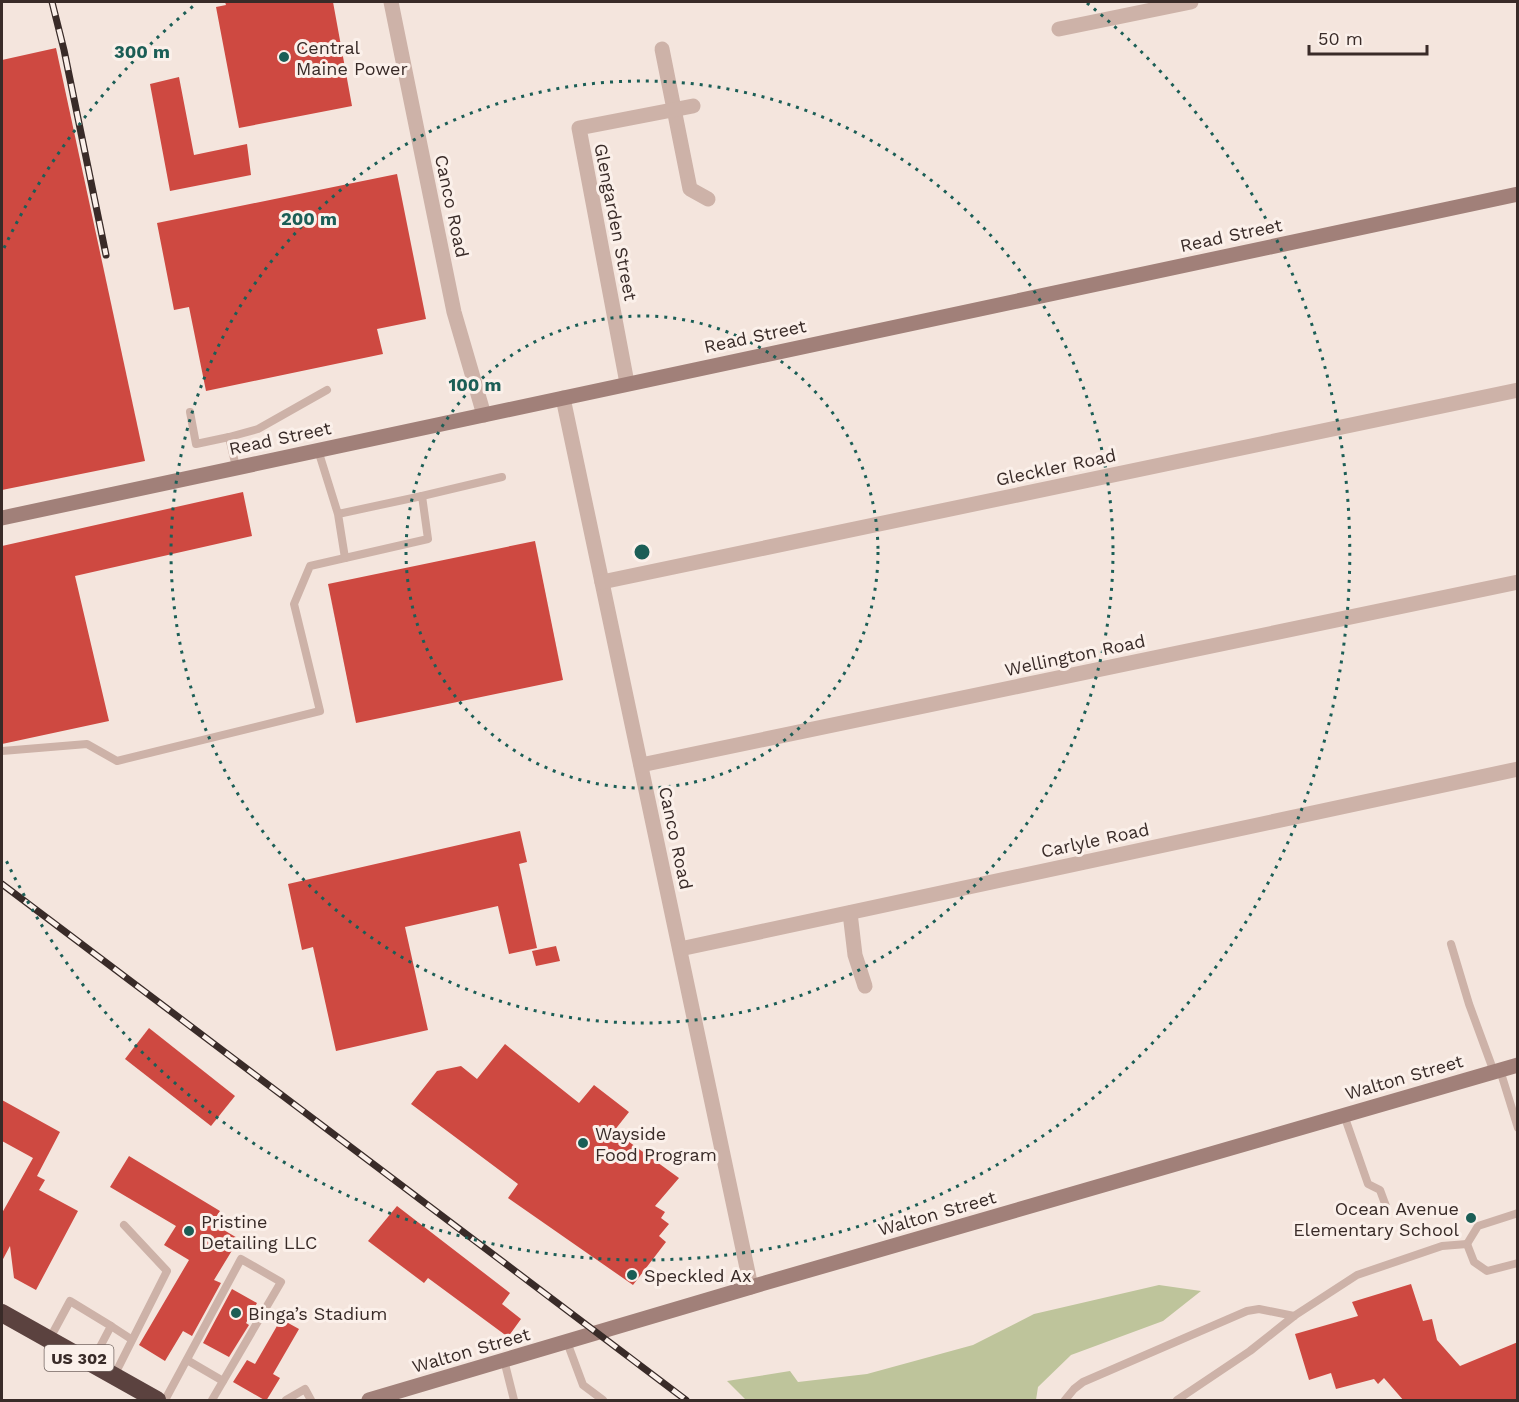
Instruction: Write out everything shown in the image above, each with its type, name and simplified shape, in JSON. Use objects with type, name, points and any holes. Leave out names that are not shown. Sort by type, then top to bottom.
[{"type":"highway","name":"US 302","points":[[2,1313],[157,1401]]},
{"type":"street","name":"Canco Road","points":[[392,2],[454,312],[484,415]]},
{"type":"street","points":[[1059,29],[1191,2]]},
{"type":"street","points":[[662,49],[690,189],[708,199]]},
{"type":"street","points":[[674,109],[693,106]]},
{"type":"street","name":"Glengarden Street","points":[[627,383],[579,128],[674,109]]},
{"type":"street","name":"Read Street","points":[[2,518],[1518,194]]},
{"type":"street","name":"Gleckler Road","points":[[602,582],[1518,390]]},
{"type":"street","name":"Canco Road","points":[[563,398],[751,1287]]},
{"type":"street","name":"Wellington Road","points":[[641,765],[1518,582]]},
{"type":"street","name":"Carlyle Road","points":[[680,949],[1518,769]]},
{"type":"street","points":[[850,913],[855,955],[865,987]]},
{"type":"street","name":"Walton Street","points":[[369,1401],[751,1287],[1518,1065]]},
{"type":"lane","points":[[190,412],[196,444],[258,429],[327,390]]},
{"type":"lane","points":[[229,437],[236,467]]},
{"type":"lane","points":[[318,450],[338,514],[345,558]]},
{"type":"lane","points":[[338,514],[502,477]]},
{"type":"lane","points":[[2,751],[87,744],[117,761],[320,711],[294,604],[310,566],[428,539],[422,496]]},
{"type":"lane","points":[[1451,944],[1468,1004],[1497,1071],[1518,1128]]},
{"type":"lane","points":[[1344,1115],[1368,1184],[1380,1190],[1387,1209]]},
{"type":"lane","points":[[1467,1244],[1478,1226],[1518,1213]]},
{"type":"lane","points":[[114,1376],[167,1271],[124,1225]]},
{"type":"lane","points":[[1467,1244],[1474,1262],[1487,1270],[1518,1263]]},
{"type":"lane","points":[[1177,1401],[1250,1351],[1294,1316],[1357,1275],[1442,1246],[1467,1244]]},
{"type":"lane","points":[[165,1401],[241,1260],[281,1282],[212,1401]]},
{"type":"lane","points":[[49,1340],[70,1301],[131,1339]]},
{"type":"lane","points":[[1065,1401],[1083,1382],[1247,1311],[1259,1309],[1294,1316]]},
{"type":"lane","points":[[91,1364],[111,1326]]},
{"type":"lane","points":[[567,1342],[583,1385],[603,1401]]},
{"type":"lane","points":[[187,1360],[223,1381]]},
{"type":"lane","points":[[504,1360],[514,1401]]},
{"type":"lane","points":[[286,1401],[304,1389],[311,1401]]},
{"type":"green space","points":[[1159,1285],[1201,1291],[1163,1321],[1071,1355],[1038,1387],[1036,1400],[746,1400],[727,1381],[790,1371],[798,1382],[867,1374],[973,1345],[1034,1314]]},
{"type":"building","name":"Central Maine Power","points":[[225,2],[333,2],[352,106],[239,128],[216,7],[226,5]]},
{"type":"building","points":[[56,48],[145,461],[2,490],[2,60]]},
{"type":"building","points":[[179,77],[194,155],[247,144],[251,175],[170,191],[150,84]]},
{"type":"building","points":[[397,174],[426,319],[377,329],[383,354],[206,391],[189,307],[174,310],[157,223]]},
{"type":"building","points":[[243,492],[252,536],[75,576],[109,721],[2,744],[2,546]]},
{"type":"building","points":[[535,541],[563,680],[356,723],[328,584]]},
{"type":"building","points":[[520,831],[527,862],[519,864],[537,948],[509,954],[498,906],[405,927],[428,1030],[336,1051],[313,947],[302,950],[288,884]]},
{"type":"building","points":[[556,946],[560,961],[536,966],[532,951]]},
{"type":"building","points":[[149,1028],[235,1096],[211,1126],[125,1059]]},
{"type":"building","points":[[505,1044],[579,1103],[594,1085],[629,1112],[614,1131],[679,1178],[655,1206],[665,1212],[661,1218],[669,1224],[659,1236],[666,1242],[633,1285],[508,1198],[518,1184],[411,1104],[437,1071],[461,1066],[477,1079]]},
{"type":"building","points":[[2,1100],[60,1132],[37,1176],[45,1180],[39,1190],[78,1211],[36,1290],[14,1278],[10,1246],[2,1261],[2,1213],[33,1158],[2,1141]]},
{"type":"building","points":[[129,1156],[220,1211],[212,1223],[239,1239],[214,1280],[221,1283],[192,1336],[183,1331],[165,1361],[139,1345],[189,1260],[164,1245],[176,1226],[110,1187]]},
{"type":"building","points":[[397,1206],[510,1293],[502,1304],[521,1319],[508,1337],[428,1278],[424,1283],[368,1241]]},
{"type":"building","points":[[1411,1284],[1423,1321],[1432,1319],[1437,1340],[1460,1366],[1518,1342],[1518,1401],[1404,1401],[1384,1378],[1378,1384],[1374,1379],[1336,1389],[1331,1373],[1309,1380],[1295,1334],[1358,1316],[1352,1302]]},
{"type":"building","name":"Binga’s Stadium","points":[[232,1289],[257,1303],[246,1323],[249,1325],[229,1357],[203,1343]]},
{"type":"building","points":[[281,1319],[299,1329],[273,1374],[280,1378],[266,1401],[233,1382],[247,1360],[255,1364]]},
{"type":"railway","points":[[52,2],[106,255]]},
{"type":"railway","points":[[2,884],[686,1400]]},
{"type":"place","name":"Central Maine Power","points":[[284,57]]},
{"type":"place","name":"Wayside Food Program","points":[[583,1143]]},
{"type":"place","name":"Ocean Avenue Elementary School","points":[[1471,1218]]},
{"type":"place","name":"Pristine Detailing LLC","points":[[189,1231]]},
{"type":"place","name":"Speckled Ax","points":[[632,1275]]},
{"type":"place","name":"Binga’s Stadium","points":[[236,1313]]}]
